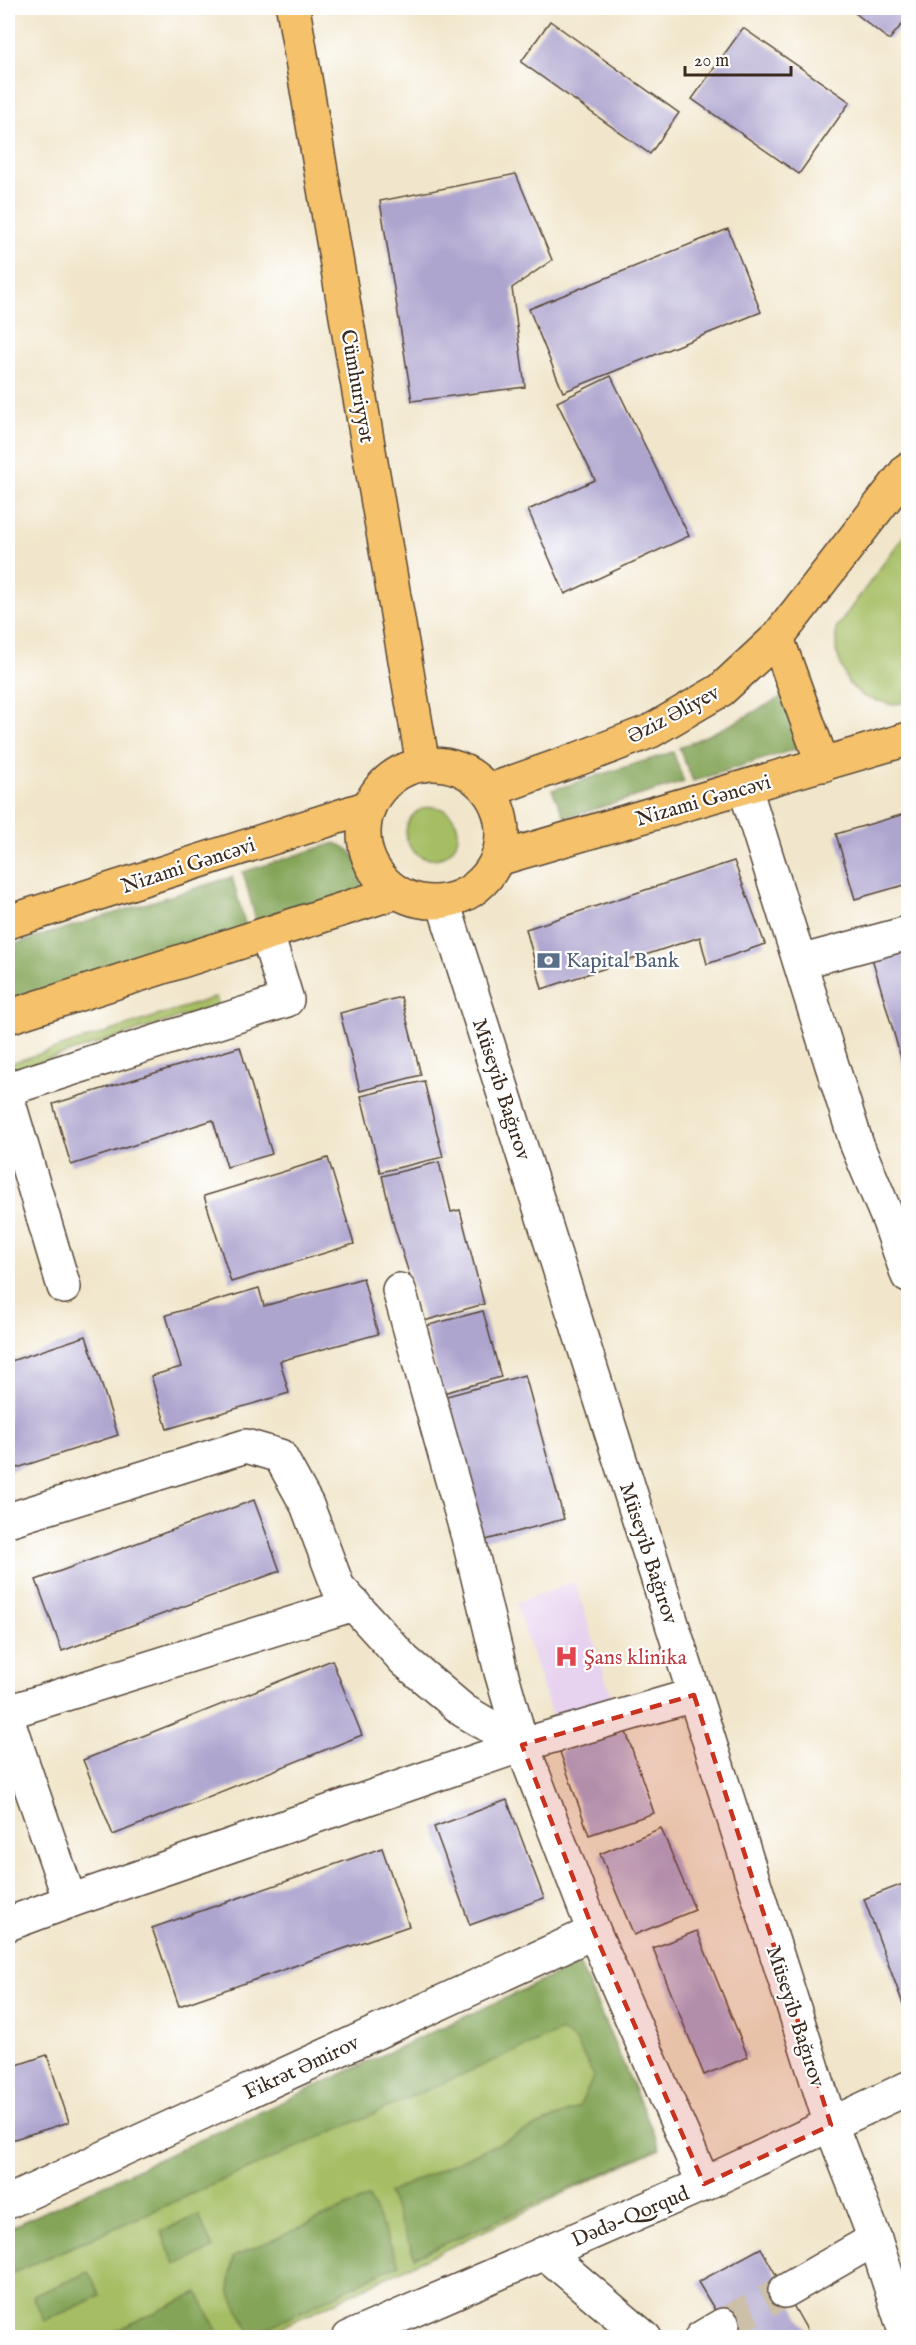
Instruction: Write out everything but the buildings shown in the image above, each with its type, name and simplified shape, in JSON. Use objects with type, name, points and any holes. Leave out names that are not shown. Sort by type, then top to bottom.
[{"type":"main road","name":"Cümhuriyyət","points":[[293,8],[423,765]]},
{"type":"main road","name":"Əziz Əliyev","points":[[488,791],[651,731],[721,690],[777,638],[909,469]]},
{"type":"main road","points":[[777,638],[823,765]]},
{"type":"main road","name":"Nizami Gəncəvi","points":[[498,859],[909,739]]},
{"type":"main road","points":[[423,765],[448,766],[470,775],[488,791],[501,812],[503,836],[498,859],[485,880],[466,895],[443,902],[419,901],[396,892],[379,876],[367,855],[364,831],[369,807],[388,782],[401,772],[423,765]]},
{"type":"main road","name":"Nizami Gəncəvi","points":[[8,922],[369,807]]},
{"type":"main road","points":[[8,1017],[396,892]]},
{"type":"street","points":[[745,788],[857,1145],[906,1263]]},
{"type":"street","name":"Müseyib Bağırov","points":[[443,902],[831,2125],[875,2239],[907,2337]]},
{"type":"street","points":[[800,962],[909,933]]},
{"type":"street","points":[[8,1089],[287,1000],[267,934]]},
{"type":"street","points":[[8,1100],[64,1287]]},
{"type":"street","points":[[399,1290],[468,1537],[501,1672],[522,1745],[594,1932],[704,2184]]},
{"type":"street","points":[[8,1520],[246,1446],[280,1456],[307,1504],[338,1587],[405,1661],[455,1704],[522,1745]]},
{"type":"street","points":[[8,1712],[354,1604]]},
{"type":"street","points":[[8,1924],[522,1745],[694,1695]]},
{"type":"street","points":[[8,1721],[70,1901]]},
{"type":"street","name":"Fikrət Əmirov","points":[[8,2202],[594,1932]]},
{"type":"street","name":"Dədə-Qorqud","points":[[349,2337],[704,2184],[909,2088]]},
{"type":"street","points":[[785,2291],[875,2239]]},
{"type":"street","points":[[545,2253],[645,2337]]},
{"type":"highlighted area","points":[[694,1695],[831,2125],[704,2184],[594,1932],[522,1745]]},
{"type":"shaded area","name":"Şans klinika","points":[[575,1582],[616,1711],[557,1733],[516,1603]]},
{"type":"green space","points":[[908,530],[908,701],[893,705],[864,697],[848,683],[836,651],[836,628]]},
{"type":"green space","points":[[783,696],[802,747],[693,781],[679,748],[732,724]]},
{"type":"green space","points":[[673,752],[684,782],[565,818],[552,790]]},
{"type":"green space","points":[[427,807],[437,807],[451,814],[458,833],[451,852],[437,859],[427,859],[417,855],[410,848],[406,838],[406,828],[410,818],[417,811]]},
{"type":"green space","points":[[335,843],[354,855],[361,875],[361,890],[257,924],[243,872]]},
{"type":"green space","points":[[232,877],[246,927],[8,1002],[8,946]]},
{"type":"green space","points":[[216,997],[219,1005],[8,1072],[8,1064]]},
{"type":"green space","points":[[579,1964],[660,2148],[260,2337],[8,2337],[8,2229]]},
{"type":"green space","points":[[579,1964],[660,2148],[415,2257],[388,2193],[579,2107],[594,2076],[576,2042],[561,2031],[8,2275],[8,2229]]},
{"type":"green space","points":[[369,2197],[399,2264],[251,2336],[229,2290],[233,2257]]},
{"type":"green space","points":[[199,2215],[213,2249],[175,2265],[161,2231]]},
{"type":"green space","points":[[89,2272],[100,2296],[44,2321],[33,2296]]},
{"type":"green space","points":[[198,2293],[220,2337],[102,2337]]},
{"type":"tunnel","points":[[723,2325],[785,2291]]},
{"type":"place","name":"Kapital Bank","points":[[548,960]]},
{"type":"place","name":"Şans klinika","points":[[566,1657]]}]
